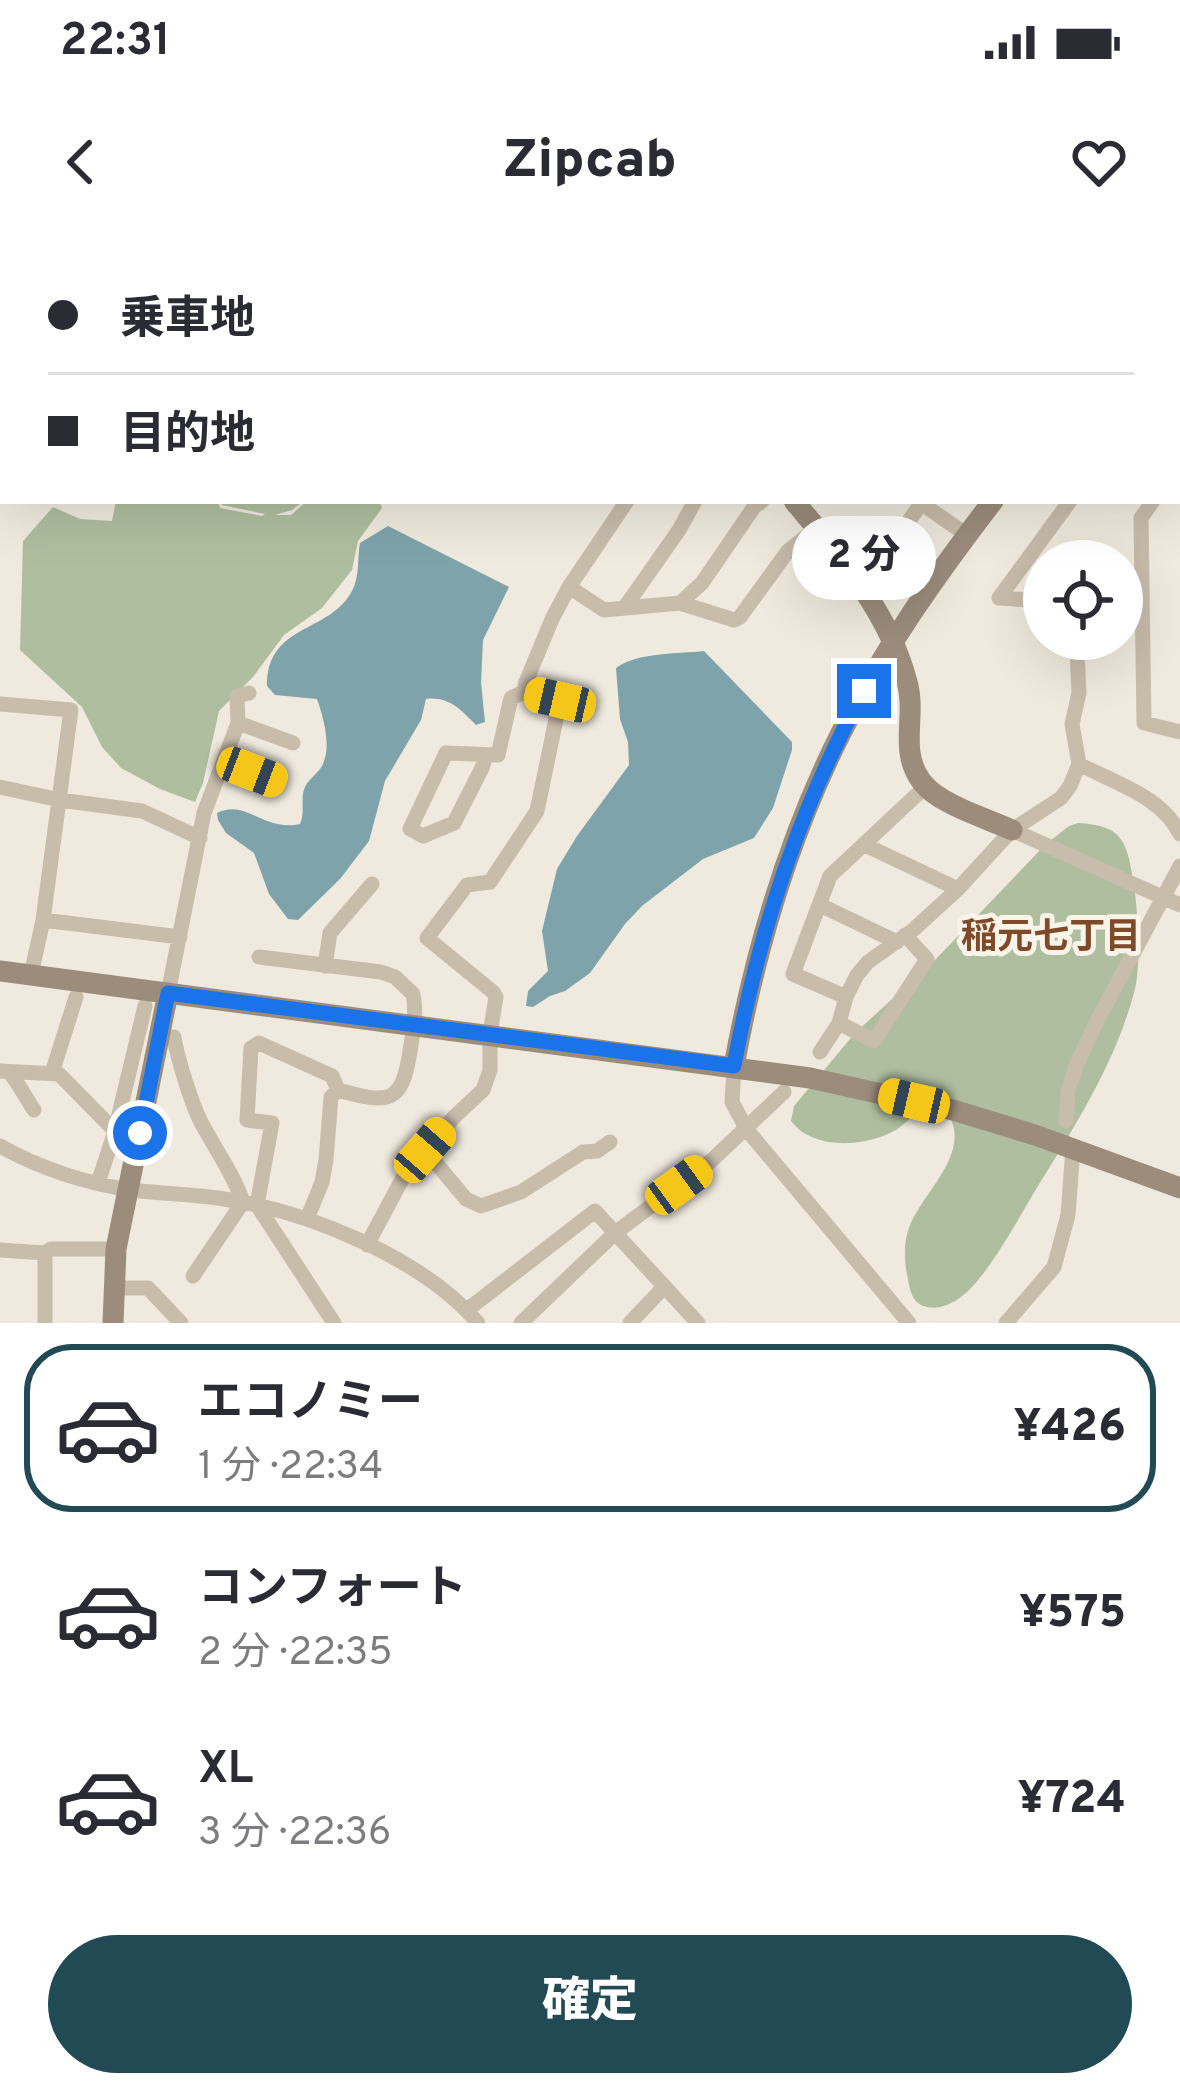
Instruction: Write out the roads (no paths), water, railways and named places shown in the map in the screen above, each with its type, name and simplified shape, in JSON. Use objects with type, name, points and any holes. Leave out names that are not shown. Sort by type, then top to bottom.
[{"type":"street","points":[[192,240],[203,240]]},
{"type":"street","points":[[524,692],[569,587],[625,504]]},
{"type":"street","points":[[625,607],[693,504]]},
{"type":"street","points":[[680,603],[702,583],[758,504]]},
{"type":"street","points":[[800,504],[860,582],[894,641],[910,693],[911,764],[926,788],[1180,905]]},
{"type":"street","points":[[860,582],[919,504]]},
{"type":"street","points":[[923,504],[967,535]]},
{"type":"street","points":[[909,1323],[747,1130],[732,1102],[734,1066],[757,956],[800,827],[841,733],[894,641],[991,504]]},
{"type":"street","points":[[1041,540],[1068,504]]},
{"type":"street","points":[[1141,540],[1141,518],[1151,504]]},
{"type":"street","points":[[569,587],[604,610],[680,603],[734,620],[788,551],[815,529]]},
{"type":"street","points":[[1023,565],[999,598],[1023,600]]},
{"type":"street","points":[[820,1052],[868,962],[958,889],[1012,830],[1070,786],[1079,764],[1072,724],[1079,693],[1077,660]]},
{"type":"street","points":[[1143,660],[1144,723],[1180,732]]},
{"type":"street","points":[[367,1245],[406,1172],[483,1090],[490,1070],[496,997],[427,938],[467,885],[490,882],[537,812],[560,700],[524,692],[512,698],[498,755],[446,754],[410,829],[423,836],[454,823],[485,755]]},
{"type":"street","points":[[113,1323],[116,1249],[205,813],[238,723],[237,696],[249,693]]},
{"type":"street","points":[[0,704],[71,710],[32,975]]},
{"type":"street","points":[[238,723],[293,742]]},
{"type":"street","points":[[225,762],[278,782]]},
{"type":"street","points":[[1079,764],[1151,800],[1166,811],[1180,834]]},
{"type":"street","points":[[0,787],[142,811],[200,838]]},
{"type":"street","points":[[846,998],[793,974],[830,876],[926,788]]},
{"type":"street","points":[[865,845],[958,889]]},
{"type":"street","points":[[1066,1121],[1076,1066],[1180,866]]},
{"type":"street","points":[[325,966],[330,933],[372,884]]},
{"type":"street","points":[[820,905],[901,939],[927,959],[874,1042],[839,1023]]},
{"type":"street","points":[[43,920],[180,938]]},
{"type":"street","points":[[259,957],[381,972],[407,985],[413,994],[414,1024],[402,1087],[382,1098],[338,1090]]},
{"type":"street","points":[[0,971],[811,1078],[953,1110],[1180,1188]]},
{"type":"street","points":[[52,1072],[76,997]]},
{"type":"street","points":[[98,1183],[145,1006]]},
{"type":"street","points":[[174,1037],[197,1116],[236,1183],[334,1323]]},
{"type":"street","points":[[194,1276],[250,1203],[272,1123],[247,1120],[251,1048],[259,1043],[332,1076],[338,1090]]},
{"type":"street","points":[[5,1071],[59,1074],[115,1131]]},
{"type":"street","points":[[5,1071],[23,1089],[34,1110]]},
{"type":"street","points":[[307,1219],[322,1182],[332,1097],[338,1090]]},
{"type":"street","points":[[520,1323],[615,1233],[711,1162],[784,1093]]},
{"type":"street","points":[[425,1150],[466,1199],[481,1206],[521,1192],[583,1152],[597,1151],[610,1142]]},
{"type":"street","points":[[0,1146],[98,1183],[250,1203],[327,1224],[442,1287],[472,1317],[595,1211],[698,1323]]},
{"type":"street","points":[[1006,1323],[1054,1268],[1068,1215],[1073,1148]]},
{"type":"street","points":[[0,1250],[116,1249]]},
{"type":"street","points":[[45,1253],[45,1323]]},
{"type":"street","points":[[629,1323],[664,1287]]},
{"type":"street","points":[[114,1288],[148,1288],[182,1323]]},
{"type":"water","points":[[388,526],[509,587],[483,640],[485,722],[476,725],[448,702],[426,699],[421,720],[385,781],[369,841],[340,879],[298,920],[288,919],[269,894],[254,853],[226,833],[217,813],[237,810],[276,824],[300,824],[304,790],[324,762],[324,725],[317,699],[275,695],[267,686],[270,666],[288,640],[342,605],[355,585],[360,543]]},
{"type":"water","points":[[704,651],[792,742],[773,808],[754,838],[703,859],[642,906],[590,973],[565,991],[526,1006],[528,991],[548,971],[542,931],[557,869],[629,765],[616,668],[646,656]]},
{"type":"district","name":"稲元七丁目","points":[[1051,939]]}]
